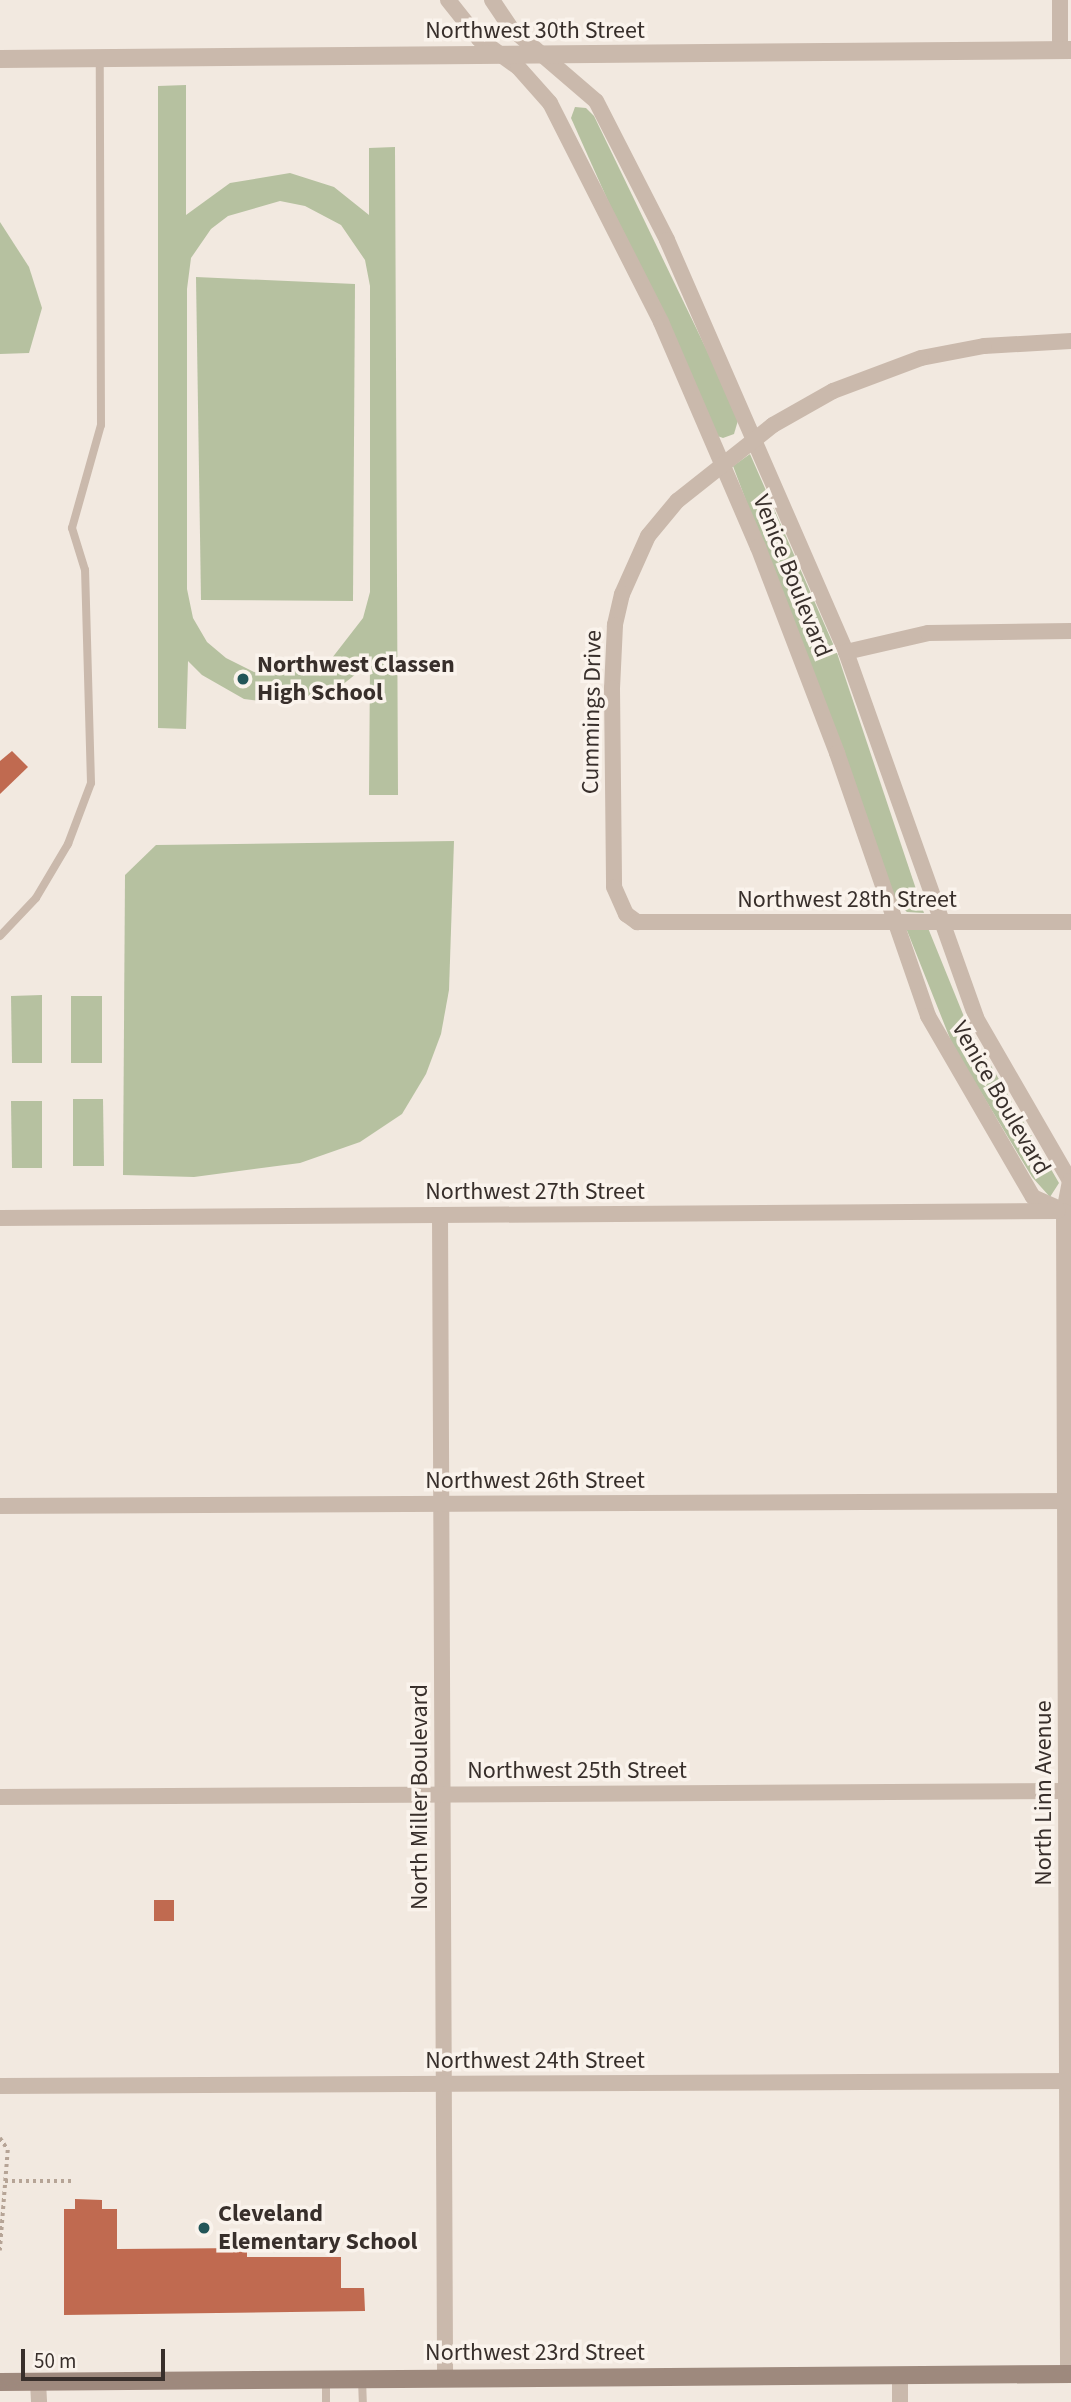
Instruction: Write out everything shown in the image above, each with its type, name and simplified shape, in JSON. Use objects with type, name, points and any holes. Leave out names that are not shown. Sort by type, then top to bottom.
[{"type":"main road","name":"Northwest 23rd Street","points":[[0,2382],[1069,2374]]},
{"type":"street","name":"Venice Boulevard","points":[[448,0],[479,39],[500,55],[550,103],[660,322],[758,547],[832,740],[928,1016],[955,1069],[1033,1197],[1068,1211],[1070,1181],[976,1018],[939,923],[846,652],[756,439],[611,125],[596,101],[511,28],[492,0]]},
{"type":"street","points":[[1060,0],[1066,50]]},
{"type":"street","name":"Northwest 30th Street","points":[[0,59],[1066,50]]},
{"type":"street","name":"Cummings Drive","points":[[626,914],[614,887],[615,625],[626,579],[648,537],[677,501],[721,466],[756,439],[833,391],[901,364],[974,347],[1071,341]]},
{"type":"street","points":[[846,652],[928,633],[1071,631]]},
{"type":"street","name":"Northwest 28th Street","points":[[626,914],[646,924],[1071,922]]},
{"type":"street","name":"Northwest 27th Street","points":[[0,1218],[1068,1211]]},
{"type":"street","name":"North Linn Avenue","points":[[1068,1211],[1069,2374]]},
{"type":"street","name":"North Miller Boulevard","points":[[440,1215],[445,2379]]},
{"type":"street","name":"Northwest 26th Street","points":[[0,1506],[1069,1501]]},
{"type":"street","name":"Northwest 25th Street","points":[[0,1797],[1069,1791]]},
{"type":"street","name":"Northwest 24th Street","points":[[0,2086],[1069,2081]]},
{"type":"street","points":[[900,2376],[901,2402]]},
{"type":"street","points":[[38,2382],[38,2402]]},
{"type":"lane","points":[[0,936],[36,898],[68,844],[91,783],[85,570],[72,528],[101,425],[100,58]]},
{"type":"lane","points":[[326,2379],[326,2402]]},
{"type":"lane","points":[[362,2379],[363,2402]]},
{"type":"path","points":[[0,2138],[8,2150],[0,2251]]},
{"type":"path","points":[[5,2181],[75,2181]]},
{"type":"green space","points":[[186,85],[186,215],[230,183],[290,173],[334,187],[369,215],[369,148],[395,147],[398,795],[369,795],[370,663],[342,685],[284,704],[244,699],[202,675],[188,661],[186,729],[158,728],[158,86]],"holes":[[[280,201],[305,206],[341,225],[365,260],[370,286],[370,592],[363,618],[332,658],[280,675],[254,672],[226,658],[207,642],[193,618],[187,589],[187,289],[191,258],[211,229],[228,216]]]},
{"type":"green space","points":[[575,107],[586,108],[594,116],[739,417],[734,434],[723,438],[712,434],[571,118]]},
{"type":"green space","points":[[0,222],[29,267],[42,308],[29,353],[0,354]]},
{"type":"green space","points":[[196,277],[355,284],[353,601],[201,600]]},
{"type":"green space","points":[[750,454],[837,653],[924,913],[907,912],[897,903],[733,466]]},
{"type":"green space","points":[[454,841],[449,990],[441,1034],[426,1074],[402,1114],[360,1142],[300,1163],[194,1177],[123,1175],[125,875],[156,845]]},
{"type":"green space","points":[[906,928],[928,928],[967,1024],[1059,1183],[1050,1197],[1032,1177],[953,1046]]},
{"type":"green space","points":[[42,995],[42,1063],[12,1063],[11,996]]},
{"type":"green space","points":[[71,996],[102,996],[102,1063],[71,1063]]},
{"type":"green space","points":[[73,1099],[103,1099],[104,1166],[73,1166]]},
{"type":"green space","points":[[11,1101],[42,1101],[42,1168],[12,1168]]},
{"type":"building","points":[[12,751],[28,767],[0,794],[0,761]]},
{"type":"building","points":[[154,1900],[174,1900],[174,1921],[154,1921]]},
{"type":"building","points":[[75,2199],[102,2200],[102,2209],[117,2209],[117,2249],[247,2248],[247,2257],[341,2257],[341,2288],[364,2288],[365,2311],[64,2315],[64,2209],[75,2209]]},
{"type":"place","name":"Northwest Classen High School","points":[[243,679]]},
{"type":"place","name":"Cleveland Elementary School","points":[[204,2228]]}]
